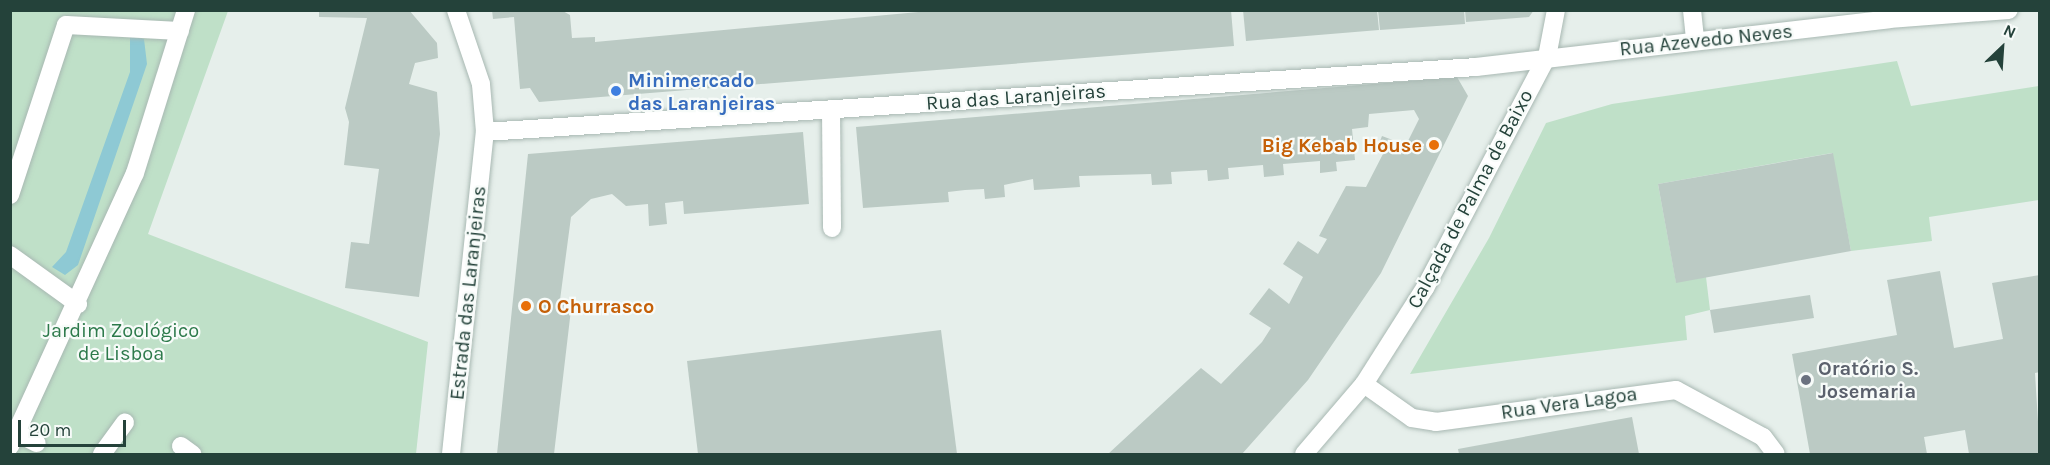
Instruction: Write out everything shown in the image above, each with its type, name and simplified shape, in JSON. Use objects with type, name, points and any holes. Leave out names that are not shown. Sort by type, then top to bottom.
[{"type":"street","points":[[37,443],[14,440],[78,304],[135,173],[186,10]]},
{"type":"street","name":"Estrada das Laranjeiras","points":[[451,454],[485,132],[481,84],[456,10]]},
{"type":"street","name":"Calçada de Palma de Baixo","points":[[1304,454],[1364,384],[1453,239],[1547,57],[1556,10]]},
{"type":"street","points":[[1692,10],[1695,41]]},
{"type":"street","name":"Rua Azevedo Neves","points":[[1547,57],[1889,19],[2008,10]]},
{"type":"street","points":[[10,195],[66,25],[180,31]]},
{"type":"street","name":"Rua das Laranjeiras","points":[[485,132],[1464,68],[1547,57]]},
{"type":"street","points":[[831,109],[832,228]]},
{"type":"street","points":[[10,255],[78,304]]},
{"type":"street","name":"Rua Vera Lagoa","points":[[1364,384],[1412,418],[1436,422],[1676,390],[1773,449]]},
{"type":"street","points":[[102,454],[125,422]]},
{"type":"green space","name":"Jardim Zoológico de Lisboa","points":[[10,11],[228,11],[148,234],[428,342],[416,454],[11,454]]},
{"type":"green space","points":[[1897,61],[1911,106],[2039,86],[2039,200],[1929,217],[1932,241],[1851,251],[1832,153],[1658,184],[1676,282],[1706,277],[1710,310],[1685,316],[1687,340],[1410,374],[1489,238],[1546,123],[1612,104]]},
{"type":"water","points":[[130,36],[144,39],[147,64],[78,265],[65,275],[52,267],[66,252],[130,72]]},
{"type":"building","points":[[319,10],[409,10],[437,43],[438,58],[415,63],[409,84],[437,92],[440,134],[419,297],[345,288],[351,242],[369,244],[379,169],[344,165],[349,122],[345,108],[367,18],[319,17]]},
{"type":"building","points":[[492,10],[561,10],[570,15],[572,38],[595,37],[595,42],[940,10],[1231,10],[1234,46],[539,102],[530,88],[520,89],[514,17],[493,19]]},
{"type":"building","points":[[1243,10],[1377,10],[1379,30],[1246,41]]},
{"type":"building","points":[[1378,10],[1464,10],[1465,24],[1380,30]]},
{"type":"building","points":[[1465,10],[1534,10],[1529,17],[1466,22]]},
{"type":"building","points":[[1457,77],[1468,96],[1381,273],[1308,380],[1242,454],[1108,454],[1201,368],[1221,384],[1262,342],[1271,328],[1249,314],[1269,288],[1289,304],[1303,277],[1283,264],[1298,241],[1318,254],[1327,239],[1319,236],[1346,186],[1366,187],[1384,152],[1377,149],[1382,136],[1406,145],[1419,119],[1414,110],[1369,114],[1368,127],[1352,129],[1355,160],[1336,162],[1337,171],[1320,173],[1320,161],[1283,164],[1284,175],[1264,177],[1263,165],[1228,168],[1229,179],[1208,181],[1207,170],[1171,172],[1172,184],[1152,185],[1151,174],[1079,176],[1080,187],[1034,190],[1033,179],[1004,185],[1005,197],[985,199],[984,189],[965,190],[948,192],[949,202],[863,208],[856,127]]},
{"type":"building","points":[[803,132],[809,204],[684,214],[683,201],[665,203],[667,224],[649,226],[648,204],[626,206],[612,194],[591,199],[571,217],[560,300],[572,301],[554,454],[497,454],[528,154]]},
{"type":"building","points":[[1833,153],[1851,251],[1676,283],[1658,184]]},
{"type":"building","points":[[1940,271],[1954,348],[2003,339],[1992,283],[2040,275],[2040,372],[2035,373],[2040,454],[1969,454],[1965,430],[1924,437],[1927,454],[1810,454],[1792,354],[1897,335],[1887,280]]},
{"type":"building","points":[[1810,295],[1814,318],[1714,333],[1710,310]]},
{"type":"building","points":[[941,330],[957,454],[698,454],[687,361]]},
{"type":"building","points":[[1632,417],[1639,454],[1459,454],[1458,449]]},
{"type":"place","name":"Minimercado das Laranjeiras","points":[[616,91]]},
{"type":"place","name":"Big Kebab House","points":[[1434,145]]},
{"type":"place","name":"O Churrasco","points":[[526,306]]},
{"type":"place","name":"Oratório S. Josemaria","points":[[1806,380]]}]
